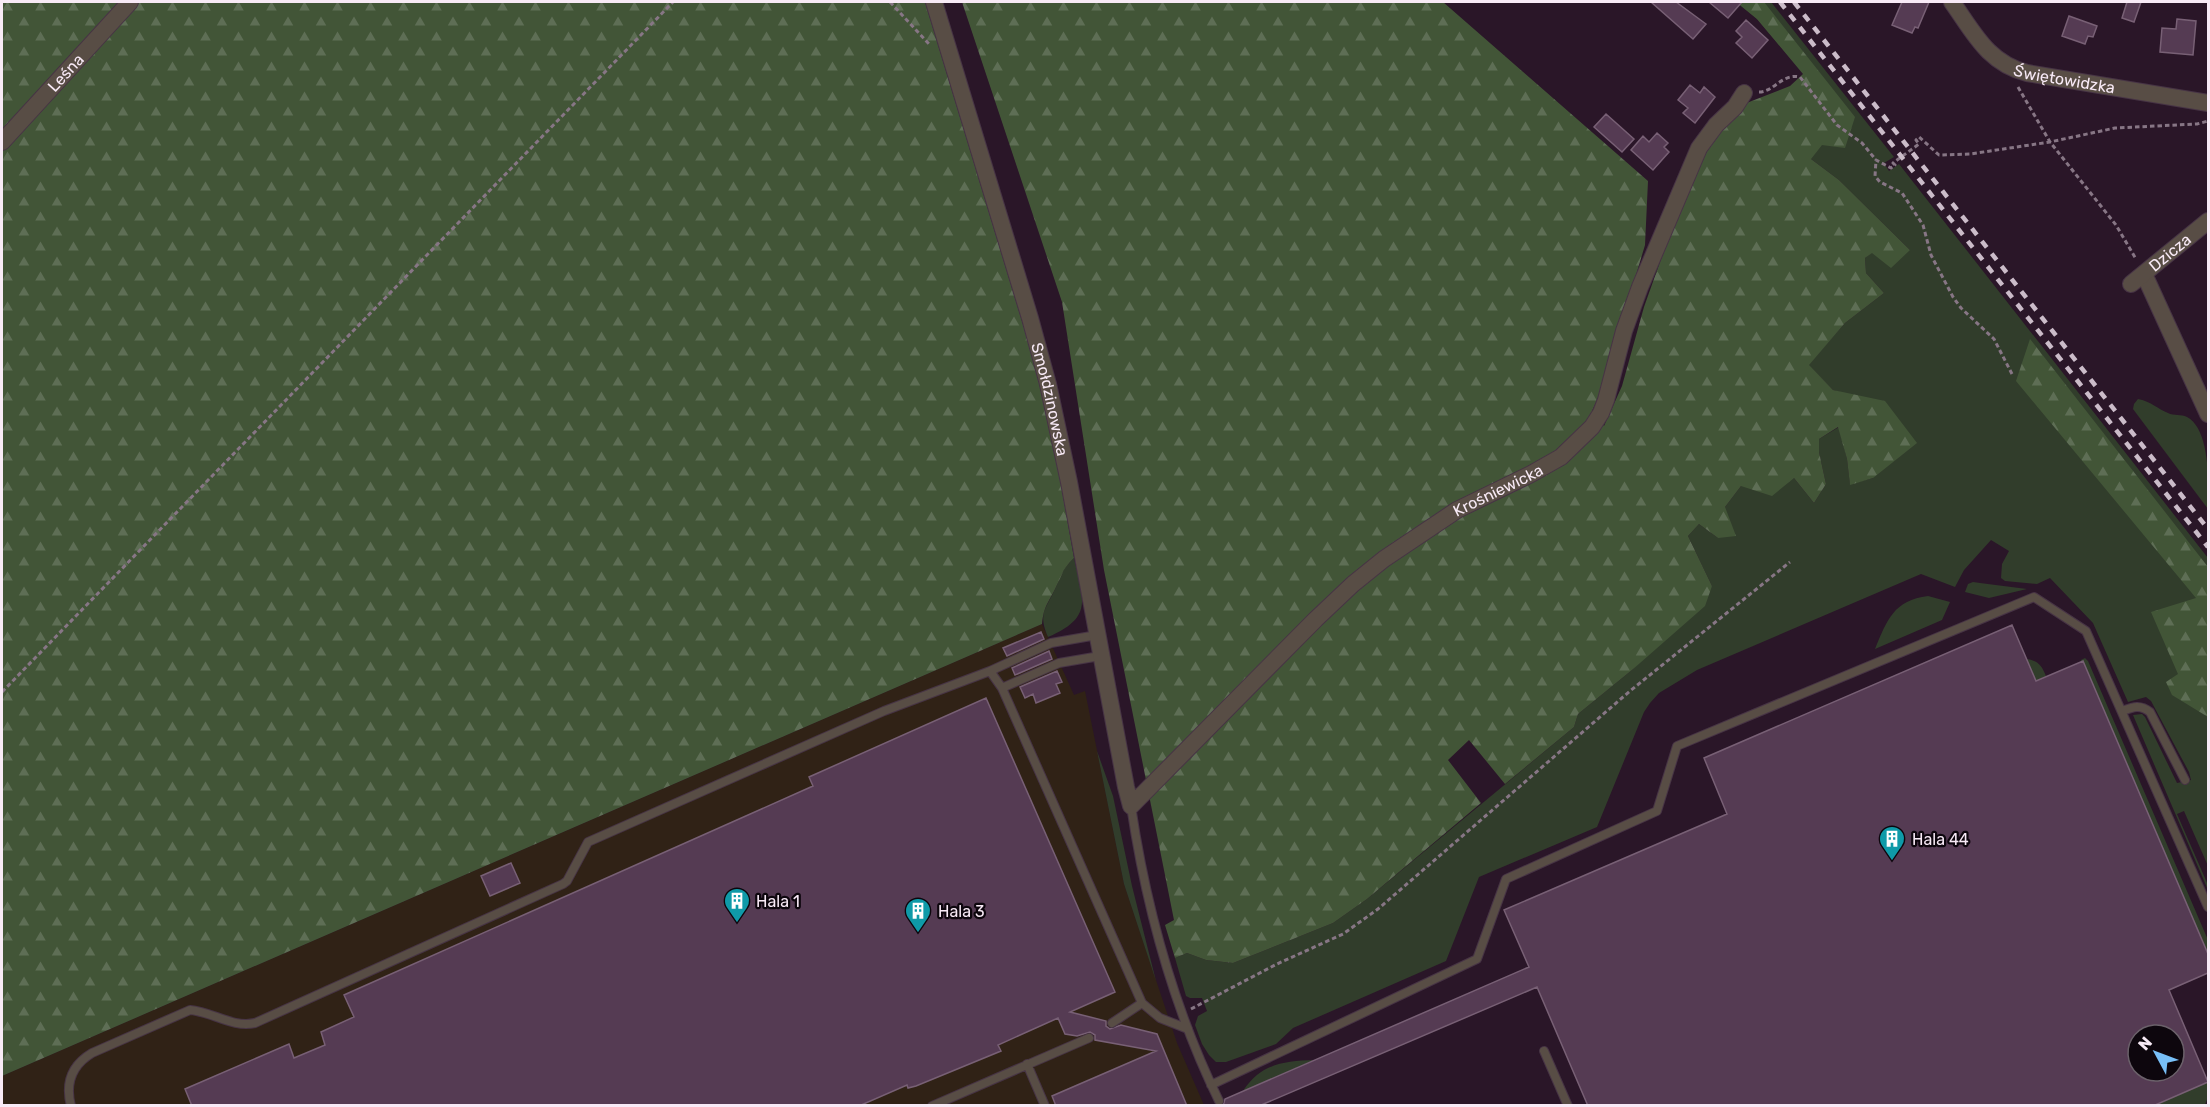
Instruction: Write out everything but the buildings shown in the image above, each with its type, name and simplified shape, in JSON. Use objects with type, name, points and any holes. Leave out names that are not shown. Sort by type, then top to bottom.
[{"type":"street","name":"Leśna","points":[[2,142],[130,2]]},
{"type":"street","name":"Smołdzinowska","points":[[934,2],[1048,384],[1131,806]]},
{"type":"street","name":"Świętowidzka","points":[[1952,2],[1987,50],[2010,69],[2208,104]]},
{"type":"street","name":"Krośniewicka","points":[[1131,806],[1316,619],[1384,559],[1457,510],[1561,457],[1587,434],[1601,413],[1624,331],[1640,287],[1699,148],[1716,125],[1735,107],[1744,93]]},
{"type":"street","name":"Dzicza","points":[[2137,279],[2208,221]]},
{"type":"street","points":[[2137,279],[2208,414]]},
{"type":"lane","points":[[1211,1085],[1477,959],[1506,879],[1657,811],[1677,746],[2034,597],[2086,631],[2208,907]]},
{"type":"lane","points":[[71,1106],[69,1084],[73,1069],[83,1058],[92,1053],[190,1010],[201,1011],[238,1024],[255,1023],[563,884],[567,881],[588,842],[884,711],[990,671],[1051,643],[1097,635]]},
{"type":"lane","points":[[1002,688],[1059,663],[1100,656]]},
{"type":"lane","points":[[990,671],[1002,688],[1142,1003],[1160,1018],[1188,1029]]},
{"type":"lane","points":[[2122,711],[2138,706],[2150,712],[2185,780]]},
{"type":"lane","points":[[1131,806],[1142,871],[1182,1014],[1219,1101]]},
{"type":"lane","points":[[1112,1023],[1142,1003]]},
{"type":"lane","points":[[932,1106],[1089,1038]]},
{"type":"lane","points":[[1544,1051],[1568,1106]]},
{"type":"lane","points":[[1027,1064],[1045,1106]]},
{"type":"path","points":[[2,692],[673,2]]},
{"type":"path","points":[[890,2],[934,50]]},
{"type":"path","points":[[2010,69],[2022,95],[2050,142],[2116,225],[2137,279]]},
{"type":"path","points":[[1744,93],[1763,92],[1793,75],[1800,77],[1837,125],[1862,143],[1876,160],[1891,168],[1895,165],[1893,163],[1918,144],[1916,140],[1920,136],[1939,155],[1971,154],[2050,142],[2115,128],[2198,124],[2208,121]]},
{"type":"path","points":[[1876,160],[1875,176],[1880,182],[1902,193],[1923,225],[1931,255],[1953,297],[1961,309],[1994,339],[2012,374]]},
{"type":"path","points":[[1182,1014],[1276,964],[1343,934],[1378,909],[1639,684],[1790,562]]},
{"type":"shaded area","points":[[1042,624],[1074,695],[1085,691],[1124,884],[1177,1043],[1204,1105],[2,1106],[2,1076]]},
{"type":"green space","points":[[2,2],[925,2],[1035,364],[1060,479],[1074,558],[1065,569],[1047,605],[1042,624],[2,1076]]},
{"type":"green space","points":[[962,2],[1443,2],[1648,181],[1645,245],[1602,389],[1592,411],[1604,426],[1622,386],[1644,307],[1676,217],[1717,130],[1744,104],[1790,86],[1803,74],[1757,19],[1736,2],[1764,2],[1855,117],[1845,148],[1822,145],[1811,159],[1839,180],[1910,250],[1891,268],[1872,253],[1865,258],[1866,273],[1884,293],[1845,323],[1809,365],[1833,390],[1885,401],[1917,443],[1873,478],[1850,485],[1847,459],[1838,427],[1819,439],[1819,452],[1826,484],[1814,503],[1794,478],[1772,496],[1741,486],[1725,507],[1736,536],[1718,538],[1699,524],[1688,536],[1712,586],[1705,606],[1578,714],[1574,727],[1505,784],[1469,740],[1448,760],[1481,803],[1367,899],[1333,923],[1233,963],[1206,960],[1187,953],[1175,958],[1165,925],[1174,920],[1104,570],[1062,302]]},
{"type":"green space","points":[[1737,2],[1771,2],[1894,157],[1884,163],[1889,171],[1899,164],[2208,558],[2208,866],[2184,811],[2177,814],[2208,885],[2208,890],[2133,715],[2142,714],[2145,717],[2177,783],[2191,780],[2189,772],[2151,701],[2146,697],[2128,702],[2093,623],[2050,578],[2037,584],[2005,581],[2001,578],[2002,564],[2009,551],[1991,540],[1964,570],[1955,587],[1921,574],[1697,670],[1659,693],[1644,712],[1597,827],[1479,877],[1446,961],[1293,1028],[1276,1044],[1226,1062],[1216,1062],[1202,1044],[1195,1025],[1198,1016],[1207,1011],[1202,998],[1186,996],[1175,958],[1187,953],[1206,960],[1233,963],[1333,923],[1367,899],[1574,727],[1578,714],[1632,670],[1712,586],[1688,536],[1699,524],[1718,538],[1725,507],[1741,486],[1794,478],[1814,503],[1826,484],[1819,452],[1819,439],[1839,427],[1850,484],[1873,478],[1857,397],[1833,390],[1808,365],[1845,323],[1884,293],[1866,273],[1865,258],[1871,253],[1910,250],[1839,180],[1795,147],[1804,74],[1757,19]]},
{"type":"green space","points":[[2030,339],[2208,567],[2208,717],[2172,695],[2166,682],[2178,674],[2151,612],[2196,598],[2016,381]]},
{"type":"green space","points":[[2138,399],[2170,414],[2187,417],[2195,423],[2204,445],[2206,458],[2208,509],[2133,409]]},
{"type":"green space","points":[[1074,558],[1082,606],[1073,622],[1048,637],[1043,622],[1044,611],[1063,571]]},
{"type":"green space","points":[[1973,582],[2027,589],[1989,598],[1965,592],[1968,584]]},
{"type":"green space","points":[[1928,596],[1950,602],[1942,620],[1875,649],[1888,621],[1899,607],[1916,598]]},
{"type":"green space","points":[[2085,658],[2208,940],[2208,954],[2083,661],[2081,661]]},
{"type":"green space","points":[[2027,659],[2039,664],[2046,676],[2036,681]]},
{"type":"green space","points":[[1097,751],[1113,796],[1132,886],[1156,981],[1124,884]]},
{"type":"green space","points":[[1314,1060],[1243,1091],[1257,1075],[1274,1066],[1292,1061]]},
{"type":"green space","points":[[2208,1082],[2208,1097],[2205,1105],[2153,1106]]},
{"type":"railway","points":[[1780,2],[2208,547]]},
{"type":"railway","points":[[1794,2],[2208,529]]},
{"type":"place","name":"Hala 44","points":[[1892,862]]},
{"type":"place","name":"Hala 1","points":[[737,924]]},
{"type":"place","name":"Hala 3","points":[[918,934]]}]
